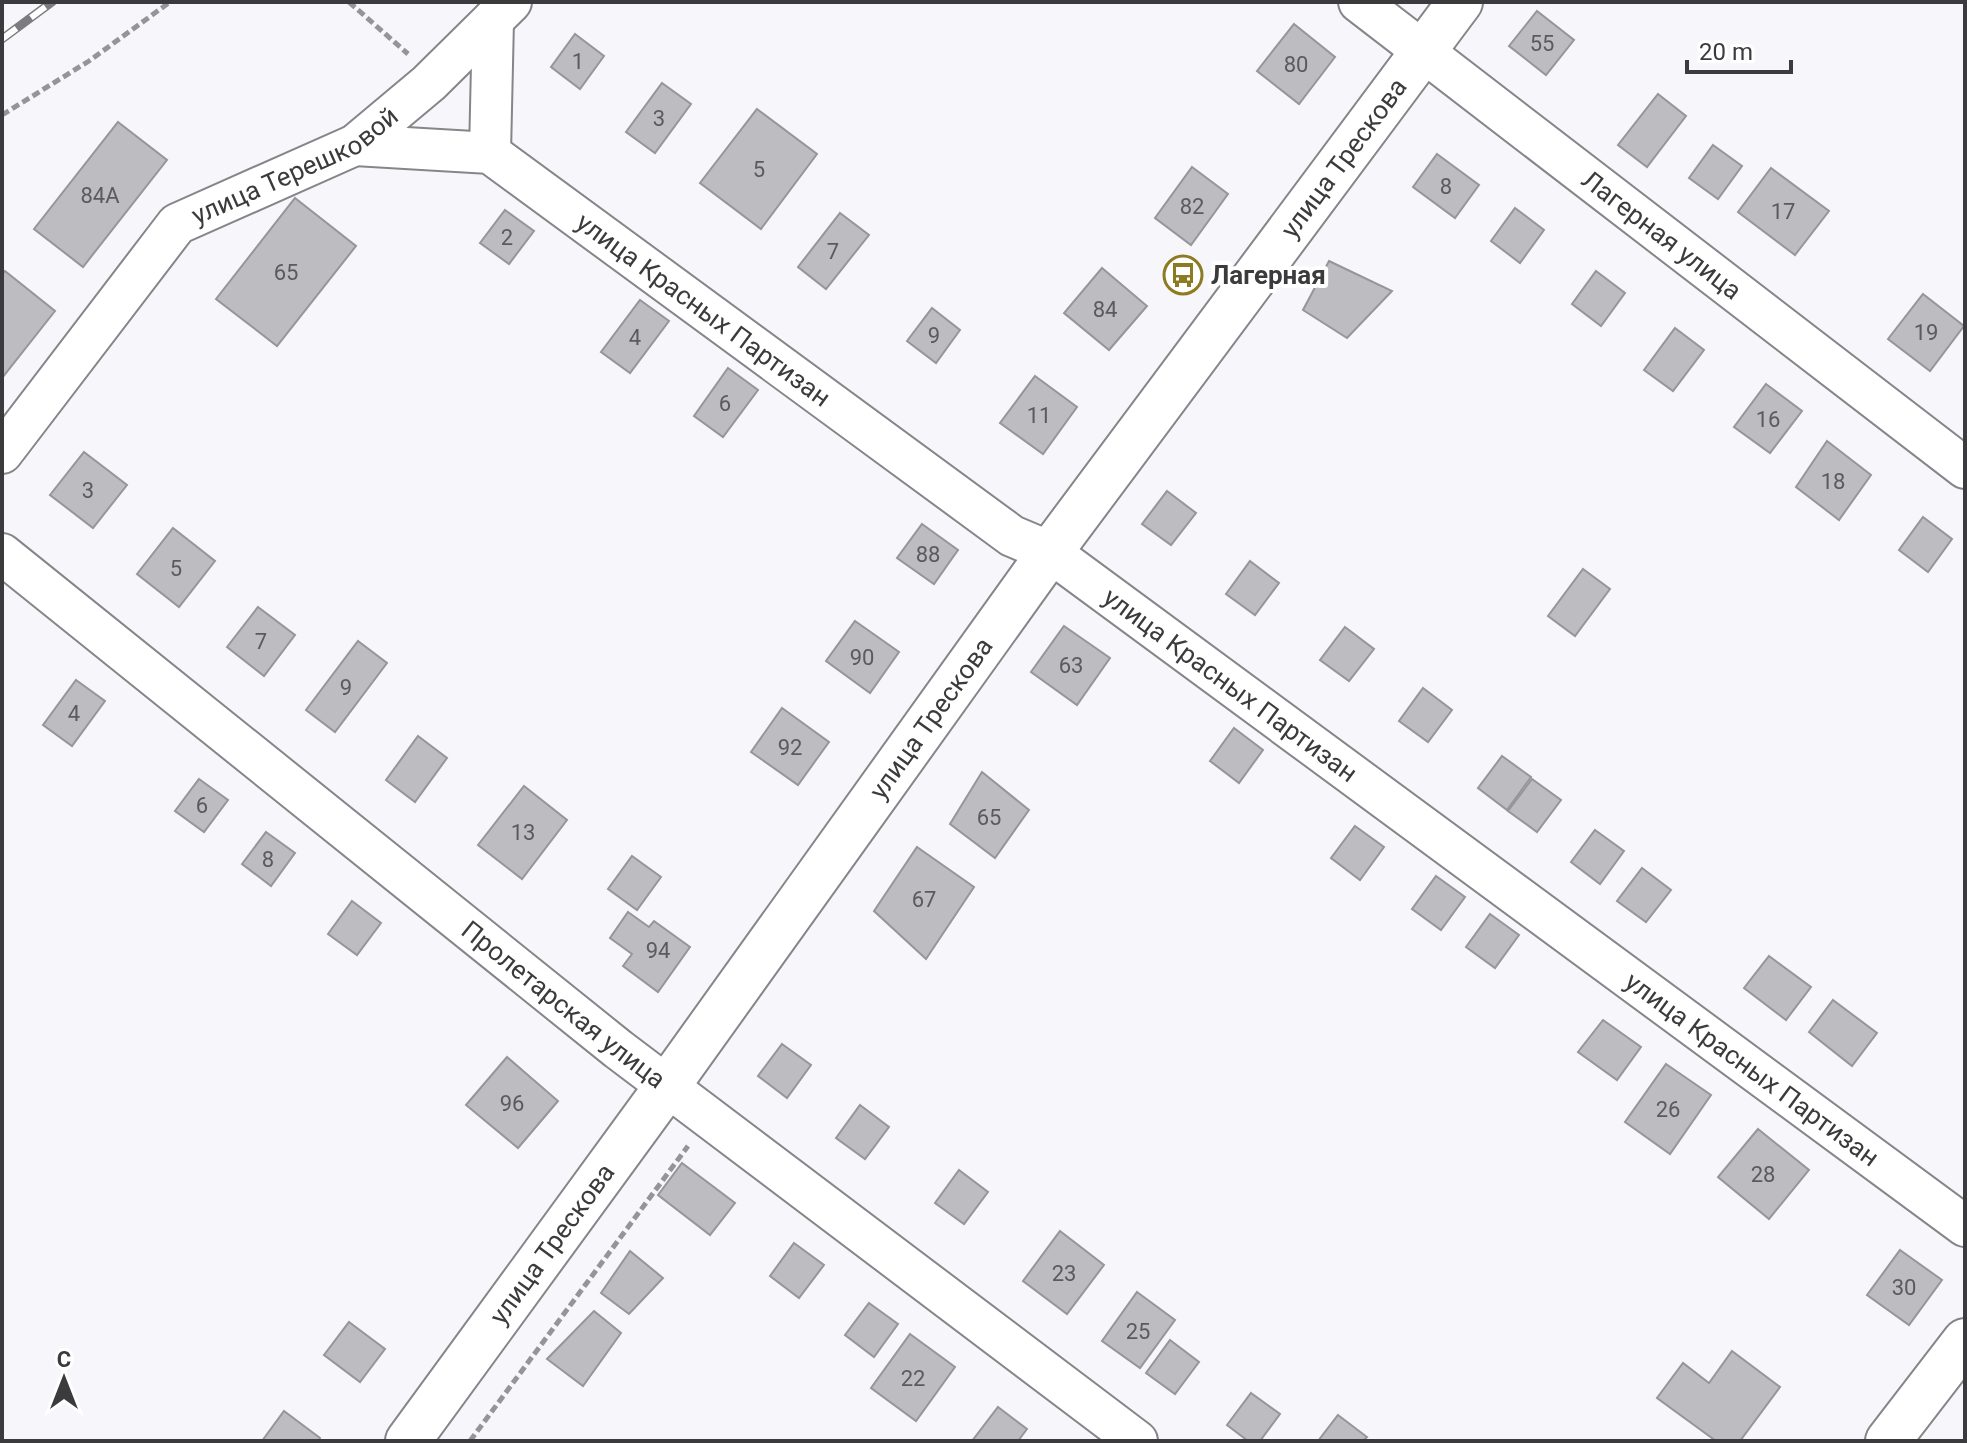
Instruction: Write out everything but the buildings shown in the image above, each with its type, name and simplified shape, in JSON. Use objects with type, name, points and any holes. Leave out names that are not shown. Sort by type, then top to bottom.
[{"type":"main road","name":"улица Трескова","points":[[408,1441],[1050,552],[1460,2]]},
{"type":"main road","points":[[1888,1441],[1965,1341]]},
{"type":"street","name":"Лагерная улица","points":[[1359,2],[1965,468]]},
{"type":"street","name":"улица Терешковой","points":[[2,453],[177,224],[355,145],[429,83],[502,11]]},
{"type":"street","points":[[355,145],[490,153],[502,11]]},
{"type":"street","name":"улица Красных Партизан","points":[[490,153],[1012,536],[1050,552],[1965,1226]]},
{"type":"street","name":"Пролетарская улица","points":[[2,554],[618,1049],[1137,1441]]},
{"type":"path","points":[[2,115],[89,61],[170,2]]},
{"type":"path","points":[[349,2],[416,61],[429,83]]},
{"type":"path","points":[[470,1441],[709,1117]]},
{"type":"railway","points":[[2,39],[52,2]]},
{"type":"place","name":"Лагерная","points":[[1183,275]]}]
